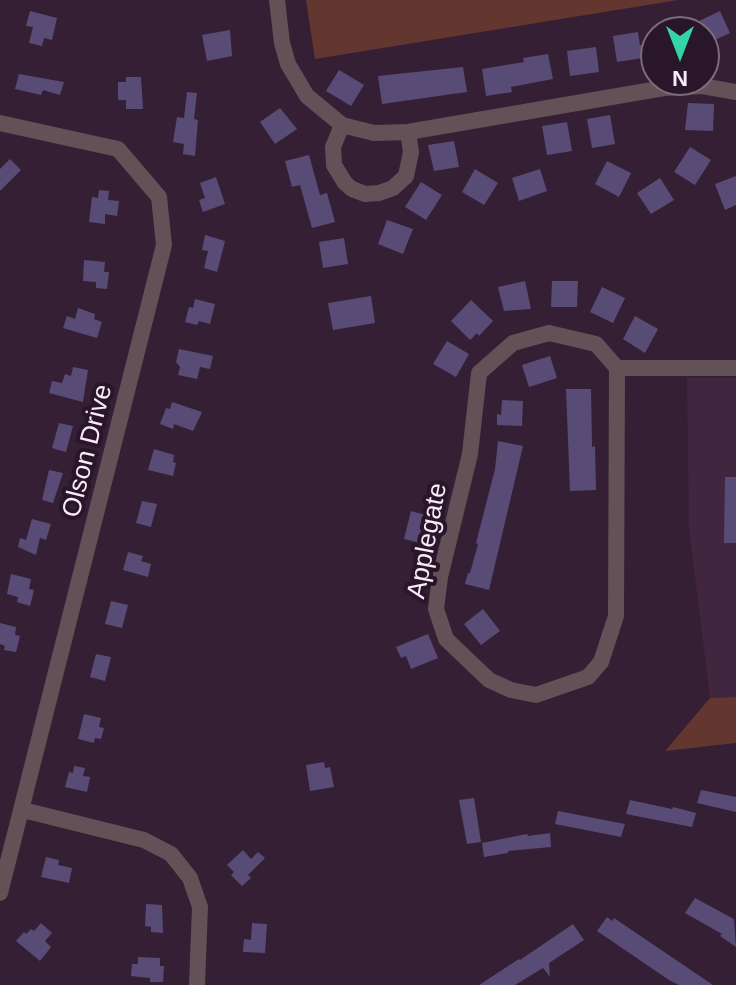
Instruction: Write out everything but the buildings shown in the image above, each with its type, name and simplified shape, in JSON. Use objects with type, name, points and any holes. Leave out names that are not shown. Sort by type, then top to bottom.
[{"type":"street","points":[[277,0],[282,43],[292,72],[307,96],[342,125],[374,133],[408,132],[664,88],[702,86],[736,92]]},
{"type":"street","name":"Olson Drive","points":[[0,123],[118,149],[159,197],[164,245],[0,893]]},
{"type":"street","points":[[342,125],[333,147],[334,165],[345,183],[365,194],[393,188],[406,176],[411,152],[408,132]]},
{"type":"street","name":"Applegate","points":[[549,333],[596,344],[617,368],[616,616],[611,637],[601,662],[588,677],[536,695],[511,690],[489,680],[446,639],[436,609],[440,577],[470,454],[479,373],[513,343],[549,333]]},
{"type":"street","points":[[617,368],[736,368]]},
{"type":"street","points":[[23,810],[144,840],[171,854],[190,878],[200,907],[197,985]]},
{"type":"shaded area","points":[[306,0],[678,0],[315,59]]},
{"type":"shaded area","points":[[687,378],[736,378],[736,697],[710,698],[689,528]]},
{"type":"shaded area","points":[[736,697],[736,743],[665,751],[710,698]]}]
